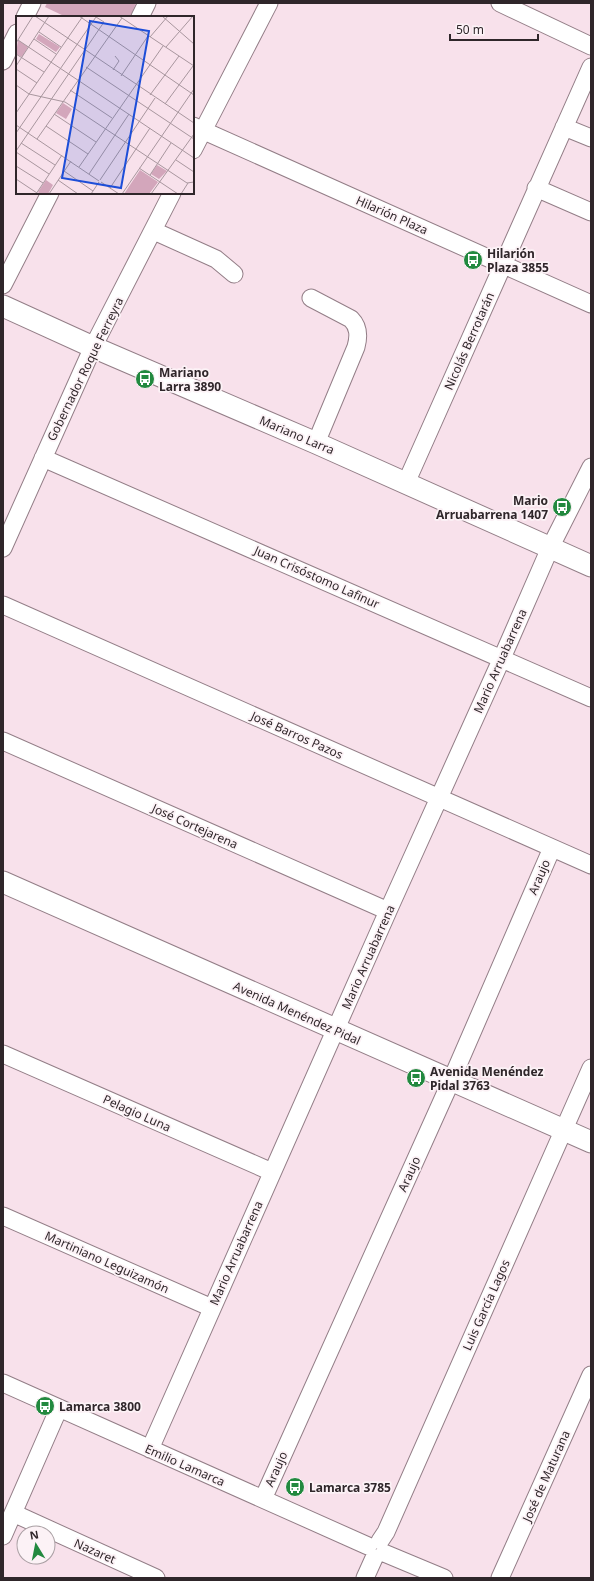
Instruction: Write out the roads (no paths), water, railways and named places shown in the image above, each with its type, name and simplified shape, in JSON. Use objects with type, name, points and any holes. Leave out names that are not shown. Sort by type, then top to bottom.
[{"type":"main road","name":"Mariano Larra","points":[[3,306],[93,347],[316,443],[591,566]]},
{"type":"main road","name":"Avenida Menéndez Pidal","points":[[3,882],[591,1142]]},
{"type":"street","points":[[26,16],[32,3]]},
{"type":"street","points":[[140,16],[147,3]]},
{"type":"street","points":[[194,146],[198,128],[269,3]]},
{"type":"street","points":[[500,3],[591,46]]},
{"type":"street","points":[[3,61],[13,37]]},
{"type":"street","name":"Nicolás Berrotarán","points":[[406,483],[591,67]]},
{"type":"street","points":[[564,127],[591,138]]},
{"type":"street","name":"Hilarión Plaza","points":[[198,128],[591,304]]},
{"type":"street","points":[[536,188],[591,212]]},
{"type":"street","points":[[3,285],[49,194]]},
{"type":"street","name":"Gobernador Roque Ferreyra","points":[[3,548],[93,347],[172,194]]},
{"type":"street","points":[[154,230],[216,259],[234,274]]},
{"type":"street","points":[[311,298],[350,319],[355,324],[358,338],[356,347],[316,443]]},
{"type":"street","name":"Juan Crisóstomo Lafinur","points":[[43,458],[591,698]]},
{"type":"street","name":"Mario Arruabarrena","points":[[150,1449],[550,548],[591,467]]},
{"type":"street","name":"José Barros Pazos","points":[[3,605],[591,865]]},
{"type":"street","name":"José Cortejarena","points":[[3,741],[388,912]]},
{"type":"street","name":"Araujo","points":[[263,1499],[451,1081],[552,848]]},
{"type":"street","name":"Pelagio Luna","points":[[3,1054],[272,1172]]},
{"type":"street","name":"Luis García Lagos","points":[[365,1578],[591,1068]]},
{"type":"street","name":"Martiniano Leguizamón","points":[[3,1216],[212,1308]]},
{"type":"street","name":"José de Maturana","points":[[500,1578],[591,1375]]},
{"type":"street","name":"Emilio Lamarca","points":[[3,1383],[444,1578]]},
{"type":"street","points":[[3,1536],[59,1408]]},
{"type":"street","name":"Nazaret","points":[[13,1513],[156,1578]]},
{"type":"place","name":"Hilarión Plaza 3855","points":[[473,260]]},
{"type":"place","name":"Mariano Larra 3890","points":[[145,379]]},
{"type":"place","name":"Mario Arruabarrena 1407","points":[[562,507]]},
{"type":"place","name":"Avenida Menéndez Pidal 3763","points":[[416,1078]]},
{"type":"place","name":"Lamarca 3800","points":[[45,1406]]},
{"type":"place","name":"Lamarca 3785","points":[[295,1487]]}]
